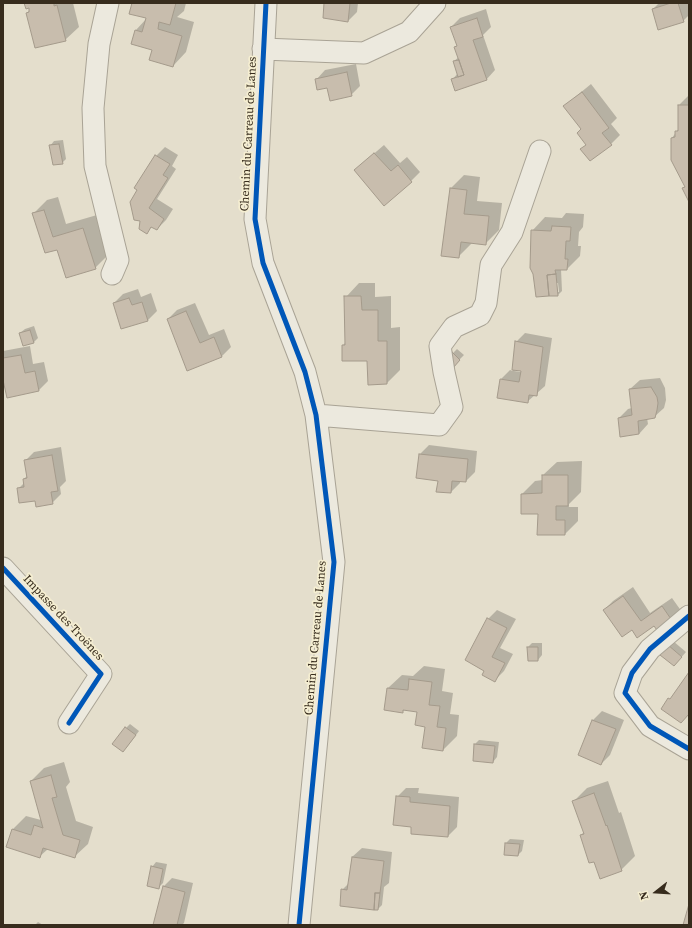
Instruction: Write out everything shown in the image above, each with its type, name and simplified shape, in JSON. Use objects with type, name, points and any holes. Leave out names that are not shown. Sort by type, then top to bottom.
[{"type":"street","points":[[108,3],[99,44],[93,108],[95,166],[118,260],[112,274]]},
{"type":"street","name":"Chemin du Carreau de Lanes","points":[[266,3],[255,219],[263,263],[304,372],[316,415],[334,562],[299,925]]},
{"type":"street","points":[[263,49],[364,53],[410,32],[434,3]]},
{"type":"street","points":[[316,415],[440,425],[452,407],[440,346],[454,327],[480,315],[486,302],[491,265],[512,232],[540,152]]},
{"type":"street","name":"Impasse des Troënes","points":[[3,568],[101,674],[69,724]]},
{"type":"street","points":[[689,616],[650,649],[632,673],[625,693],[650,726],[689,749]]},
{"type":"building","points":[[24,3],[54,3],[54,6],[57,5],[66,41],[35,48],[26,13],[29,12],[29,8],[26,9]]},
{"type":"building","points":[[132,3],[176,3],[170,25],[159,22],[158,29],[182,36],[173,67],[149,60],[152,50],[131,44],[135,30],[142,32],[146,18],[129,14]]},
{"type":"building","points":[[324,3],[350,3],[348,22],[323,18]]},
{"type":"building","points":[[671,3],[678,3],[684,22],[658,30],[652,9]]},
{"type":"building","points":[[477,18],[483,37],[473,40],[487,80],[455,91],[451,79],[464,75],[454,47],[457,46],[450,27]]},
{"type":"building","points":[[459,60],[464,75],[458,77],[453,61]]},
{"type":"building","points":[[347,72],[352,96],[330,101],[327,88],[317,90],[315,79]]},
{"type":"building","points":[[582,92],[609,128],[602,133],[612,145],[590,161],[580,149],[586,145],[577,133],[581,129],[563,106]]},
{"type":"building","points":[[678,105],[689,105],[689,202],[682,188],[685,187],[671,160],[671,138],[675,137],[675,131],[678,131]]},
{"type":"building","points":[[59,144],[63,164],[53,165],[49,145]]},
{"type":"building","points":[[374,153],[391,171],[398,165],[412,182],[384,206],[354,170]]},
{"type":"building","points":[[155,155],[170,164],[163,175],[168,178],[149,208],[164,219],[157,230],[151,227],[147,234],[139,229],[140,221],[134,220],[130,202],[137,190],[134,188]]},
{"type":"building","points":[[450,188],[467,190],[464,214],[489,216],[486,245],[461,242],[459,258],[441,256]]},
{"type":"building","points":[[44,210],[53,237],[83,228],[96,269],[66,278],[57,250],[45,253],[32,213]]},
{"type":"building","points":[[552,226],[571,227],[570,241],[566,241],[565,259],[568,259],[567,270],[555,270],[556,274],[547,275],[549,296],[536,297],[533,274],[530,268],[531,230],[551,231]]},
{"type":"building","points":[[556,274],[558,296],[549,296],[547,275]]},
{"type":"building","points":[[344,296],[361,296],[362,310],[378,310],[378,341],[387,341],[387,384],[368,385],[367,361],[342,361],[342,345],[345,345]]},
{"type":"building","points":[[129,298],[132,305],[142,302],[148,321],[121,329],[113,303]]},
{"type":"building","points":[[186,311],[200,343],[214,337],[222,357],[187,371],[167,319]]},
{"type":"building","points":[[30,330],[34,343],[23,346],[19,333]]},
{"type":"building","points":[[515,341],[543,347],[537,396],[529,395],[528,403],[497,398],[500,379],[519,382],[521,371],[512,370]]},
{"type":"building","points":[[452,352],[460,360],[453,368],[444,360]]},
{"type":"building","points":[[21,355],[25,373],[35,371],[39,391],[7,398],[3,380],[3,358]]},
{"type":"building","points":[[651,387],[657,397],[658,403],[655,418],[638,421],[639,434],[620,437],[618,418],[632,415],[629,389]]},
{"type":"building","points":[[419,454],[468,459],[466,482],[452,481],[451,493],[436,492],[438,481],[416,478]]},
{"type":"building","points":[[52,455],[58,491],[51,492],[53,504],[36,507],[35,501],[19,503],[17,488],[24,487],[23,479],[27,478],[24,460]]},
{"type":"building","points":[[542,475],[568,475],[568,506],[556,506],[556,520],[565,520],[565,535],[537,535],[538,514],[521,514],[521,494],[542,493]]},
{"type":"building","points":[[623,596],[641,621],[662,606],[673,622],[659,633],[654,626],[637,638],[632,630],[622,637],[603,610]]},
{"type":"building","points":[[487,618],[507,628],[492,657],[505,663],[495,682],[482,675],[484,671],[465,660]]},
{"type":"building","points":[[668,645],[682,657],[674,666],[660,655]]},
{"type":"building","points":[[527,647],[538,647],[538,661],[528,661]]},
{"type":"building","points":[[689,672],[689,714],[681,723],[661,709]]},
{"type":"building","points":[[409,679],[432,682],[429,705],[440,706],[437,727],[446,728],[443,751],[422,748],[425,727],[415,725],[417,712],[403,710],[403,713],[384,710],[387,688],[408,690]]},
{"type":"building","points":[[592,720],[616,729],[601,765],[578,755]]},
{"type":"building","points":[[125,727],[136,735],[123,752],[112,744]]},
{"type":"building","points":[[474,744],[495,746],[493,763],[473,761]]},
{"type":"building","points":[[51,775],[57,797],[52,798],[63,835],[80,840],[75,858],[43,848],[40,858],[6,847],[12,829],[31,835],[34,825],[43,828],[30,781]]},
{"type":"building","points":[[594,793],[606,826],[607,825],[622,871],[600,879],[594,862],[589,863],[580,835],[584,834],[572,801]]},
{"type":"building","points":[[396,796],[410,797],[410,802],[450,806],[448,837],[411,834],[411,827],[393,825]]},
{"type":"building","points":[[505,843],[520,844],[518,856],[504,855]]},
{"type":"building","points":[[352,857],[384,861],[380,893],[375,893],[374,910],[340,906],[341,889],[347,890]]},
{"type":"building","points":[[151,866],[163,869],[159,889],[147,886]]},
{"type":"building","points":[[163,886],[185,892],[177,925],[153,925]]},
{"type":"building","points":[[375,893],[380,893],[378,910],[374,910]]},
{"type":"building","points":[[689,904],[689,925],[683,925]]},
{"type":"cycle path","points":[[266,3],[255,219],[263,263],[305,372],[316,415],[334,562],[299,925]]},
{"type":"cycle path","points":[[3,568],[101,674],[69,723]]},
{"type":"cycle path","points":[[689,616],[650,649],[632,673],[625,693],[650,726],[689,749]]}]
